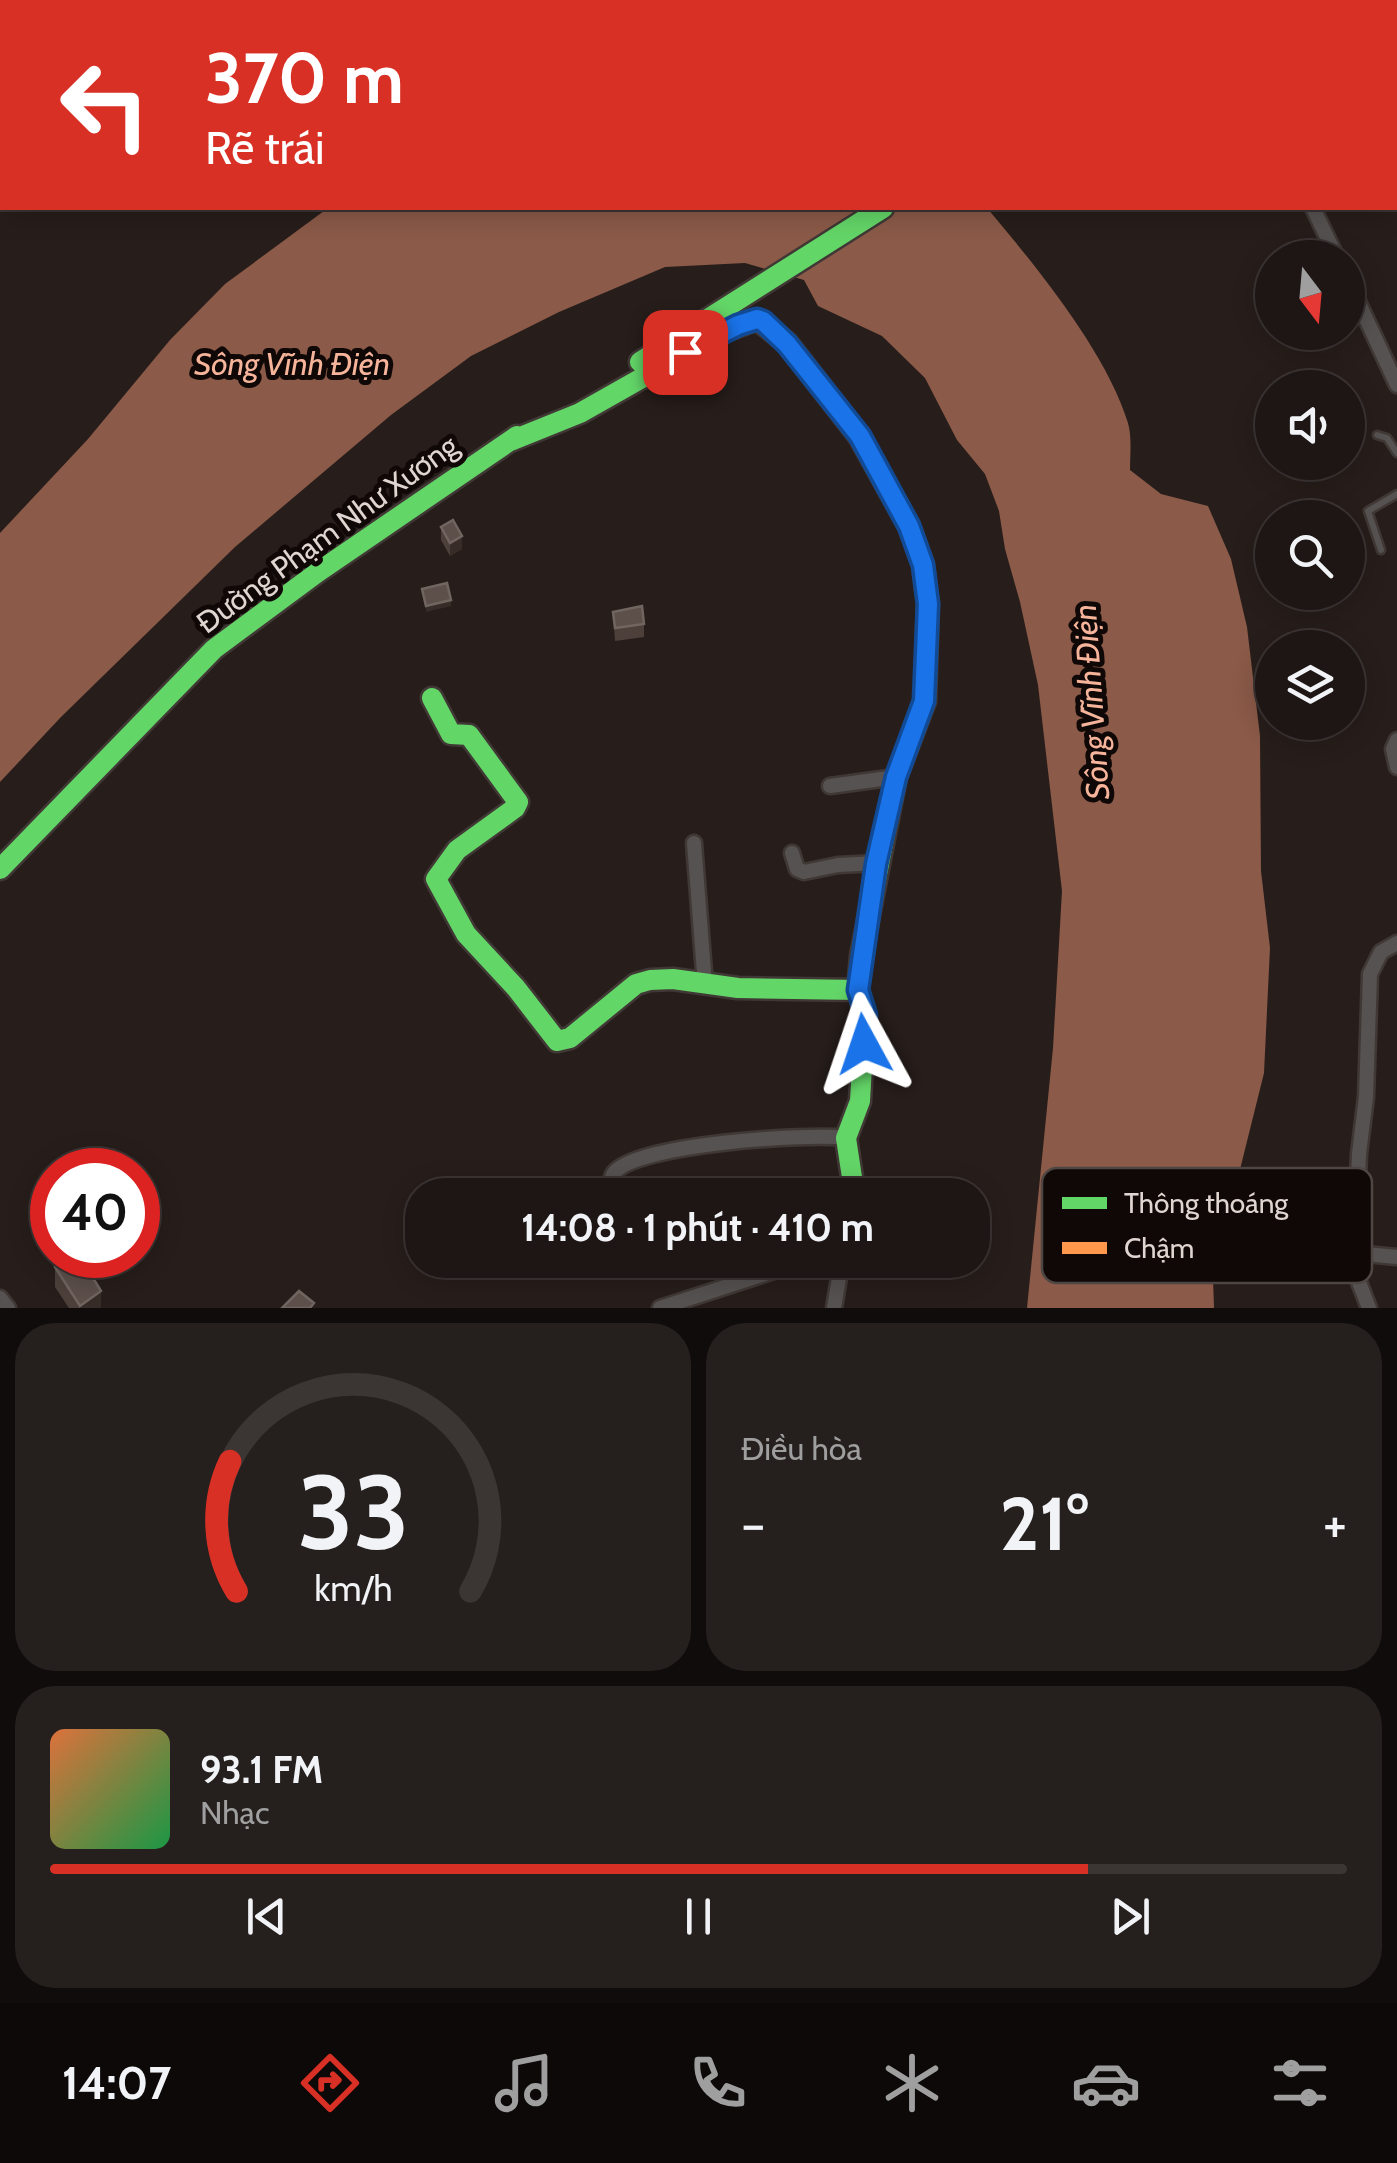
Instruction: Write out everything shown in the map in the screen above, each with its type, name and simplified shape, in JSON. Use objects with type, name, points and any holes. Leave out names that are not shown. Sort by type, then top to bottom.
[{"type":"street","name":"Đường Phạm Như Xương","points":[[0,869],[214,650],[318,572],[508,442],[880,210]]},
{"type":"street","points":[[1315,210],[1329,240]]},
{"type":"street","points":[[1365,316],[1397,385]]},
{"type":"street","points":[[508,442],[540,434],[738,325],[757,319],[787,344],[860,436],[909,526],[923,565],[928,604],[924,701],[896,777],[876,864],[858,990],[866,1015],[860,1101],[846,1138],[852,1178]]},
{"type":"street","points":[[432,698],[451,734],[469,735],[518,802],[515,808],[474,834],[438,870],[436,879],[466,934],[516,988],[553,1037],[561,1042],[570,1038],[636,984],[673,979],[705,985],[858,990]]},
{"type":"street","points":[[1397,740],[1397,768]]},
{"type":"street","points":[[830,786],[896,777]]},
{"type":"street","points":[[694,843],[705,985]]},
{"type":"street","points":[[792,853],[797,868],[804,872],[838,865],[876,864]]},
{"type":"street","points":[[1358,1168],[1366,1097],[1370,974],[1380,952],[1397,943]]},
{"type":"street","points":[[612,1178],[618,1169],[648,1158],[710,1144],[776,1136],[846,1138]]},
{"type":"street","points":[[1372,1255],[1397,1257]]},
{"type":"street","points":[[660,1308],[752,1278]]},
{"type":"street","points":[[834,1308],[839,1278]]},
{"type":"street","points":[[1359,1283],[1369,1308]]},
{"type":"street","points":[[0,1298],[8,1308]]},
{"type":"lane","points":[[1377,435],[1387,438],[1397,454]]},
{"type":"lane","points":[[1381,550],[1368,511],[1397,494]]},
{"type":"water","name":"Sông Vĩnh Điện","points":[[325,210],[989,210],[1067,310],[1103,367],[1129,428],[1130,470],[1161,494],[1208,506],[1231,559],[1247,627],[1255,694],[1255,740],[1260,740],[1261,871],[1270,948],[1264,1073],[1240,1168],[1042,1168],[1042,1283],[1213,1283],[1214,1308],[1027,1308],[1053,1048],[1062,891],[1038,685],[999,511],[985,474],[957,440],[925,378],[882,336],[818,306],[804,280],[745,263],[665,267],[559,312],[471,356],[391,415],[235,547],[0,782],[0,533],[88,439],[170,340],[225,284]]},
{"type":"building","points":[[453,520],[462,536],[450,543],[441,527]]},
{"type":"building","points":[[447,583],[451,600],[426,606],[422,589]]},
{"type":"building","points":[[642,606],[644,624],[615,628],[613,612]]},
{"type":"building","points":[[62,1278],[93,1278],[101,1291],[80,1306]]},
{"type":"building","points":[[299,1291],[314,1303],[310,1308],[282,1308]]},
{"type":"traffic: fast","points":[[640,362],[880,210]]},
{"type":"traffic: fast","points":[[508,442],[580,413],[725,331],[757,319],[787,343],[859,436],[909,526],[923,565],[928,604],[925,701],[896,777],[861,956],[858,990],[865,1015],[860,1101],[846,1138],[852,1178]]},
{"type":"traffic: fast","points":[[0,869],[214,649],[318,572],[517,436]]},
{"type":"traffic: fast","points":[[432,698],[451,734],[469,735],[518,802],[457,850],[436,879],[466,934],[516,988],[557,1041],[570,1038],[636,984],[650,980],[673,979],[738,988],[858,990]]},
{"type":"route","points":[[685,352],[749,320],[763,321],[787,344],[860,436],[909,526],[923,565],[928,604],[924,701],[896,777],[876,864],[858,990],[866,1015],[864,1044]]}]
